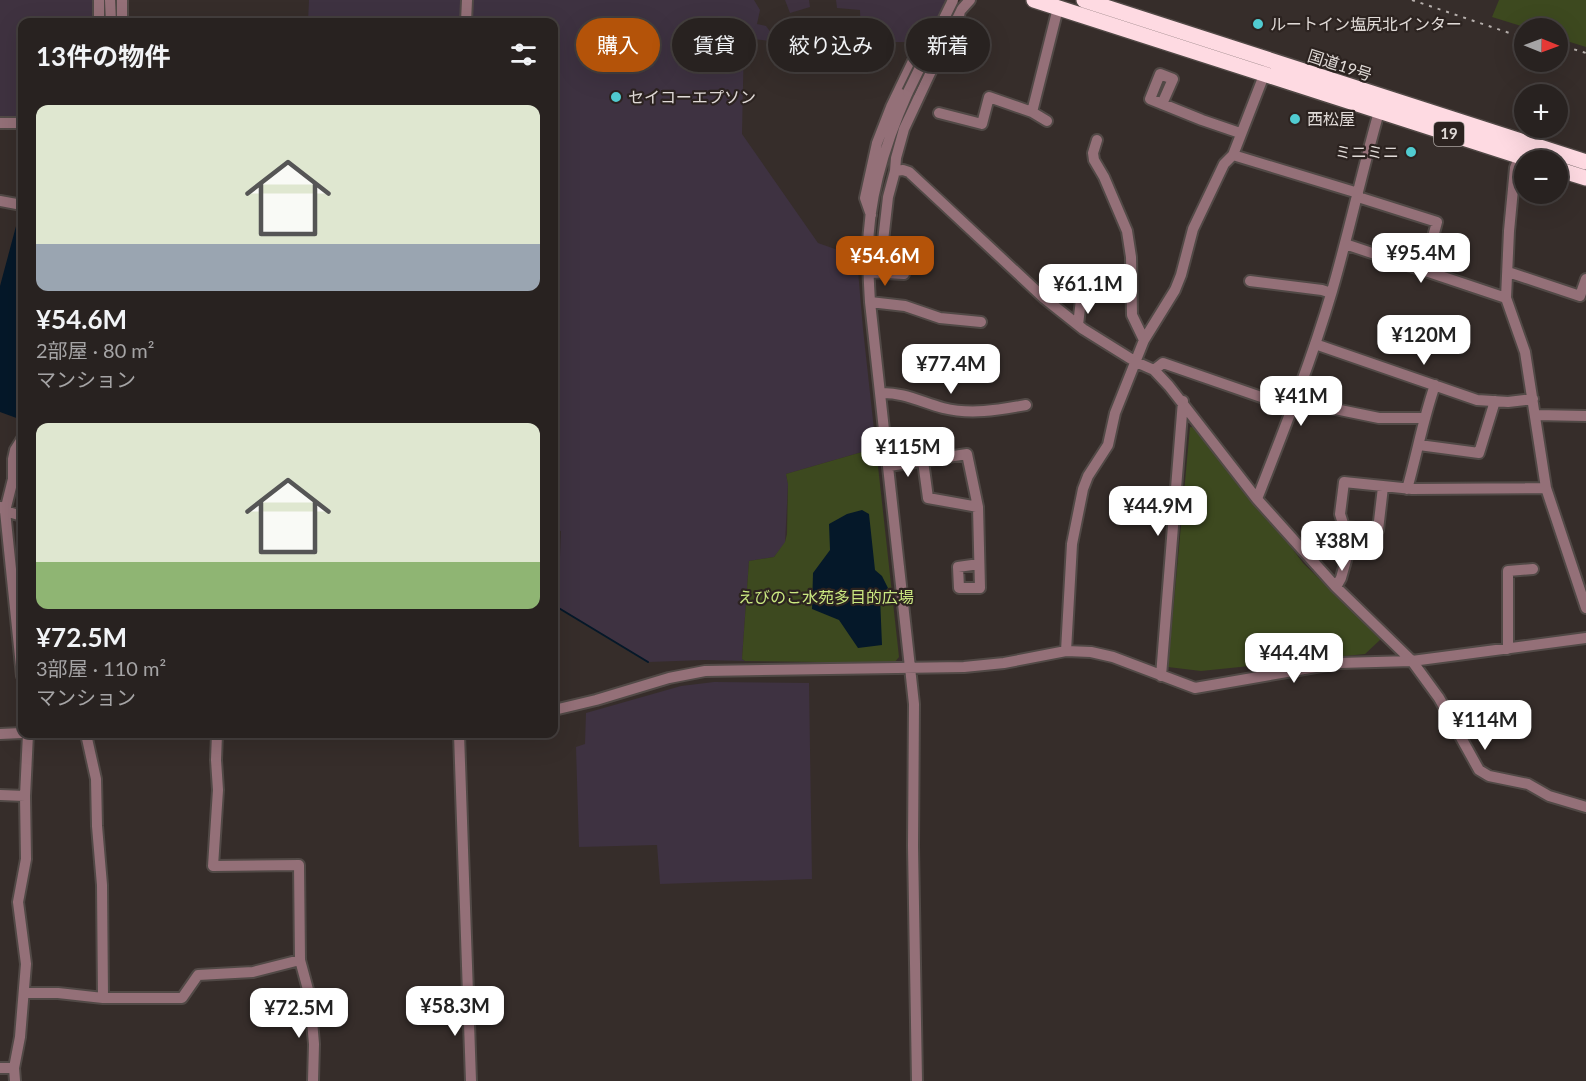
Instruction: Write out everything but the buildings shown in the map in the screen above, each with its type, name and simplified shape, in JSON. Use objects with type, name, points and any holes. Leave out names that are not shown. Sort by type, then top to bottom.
[{"type":"highway","name":"国道19号","points":[[1034,0],[1267,67]]},
{"type":"highway","name":"国道19号","points":[[1084,0],[1267,67],[1514,150]]},
{"type":"highway","name":"国道19号","points":[[1568,160],[1586,162]]},
{"type":"highway","points":[[1568,172],[1586,178]]},
{"type":"street","points":[[99,0],[99,18]]},
{"type":"street","points":[[110,0],[111,18]]},
{"type":"street","points":[[122,0],[122,18]]},
{"type":"street","points":[[465,18],[467,0]]},
{"type":"street","points":[[917,1081],[913,846],[914,704],[870,302],[868,250],[878,176],[888,142],[908,92],[953,0]]},
{"type":"street","points":[[872,218],[865,198],[877,143],[891,106],[927,32],[960,10],[970,0]]},
{"type":"street","points":[[1032,112],[1058,8]]},
{"type":"street","points":[[868,250],[877,248],[883,241],[888,197],[904,129],[960,10]]},
{"type":"street","points":[[1066,651],[1072,544],[1083,489],[1088,476],[1108,445],[1115,413],[1144,340],[1175,290],[1193,229],[1224,164],[1233,155],[1267,67]]},
{"type":"street","points":[[939,112],[982,124],[989,98],[1032,112],[1047,121]]},
{"type":"street","points":[[1162,104],[1240,133]]},
{"type":"street","points":[[1257,499],[1295,404],[1315,344],[1345,244],[1381,105]]},
{"type":"street","points":[[0,123],[18,123]]},
{"type":"street","points":[[1097,140],[1093,153],[1095,160],[1127,231],[1131,257],[1132,315],[1144,340]]},
{"type":"street","points":[[1233,155],[1437,222],[1424,270]]},
{"type":"street","points":[[895,171],[909,172],[1044,298],[1078,325],[1136,362],[1154,370],[1183,401],[1257,499],[1336,587],[1412,661],[1439,698],[1479,770],[1489,776],[1528,784],[1549,796],[1586,807]]},
{"type":"street","points":[[1514,178],[1506,298],[1525,352],[1546,488],[1586,608]]},
{"type":"street","points":[[0,201],[18,204]]},
{"type":"street","points":[[1345,244],[1506,298]]},
{"type":"street","points":[[869,272],[904,274]]},
{"type":"street","points":[[1508,272],[1580,296],[1586,279]]},
{"type":"street","points":[[1078,325],[1084,274],[1131,286]]},
{"type":"street","points":[[1250,281],[1331,293]]},
{"type":"street","points":[[870,302],[905,306],[940,318],[981,322]]},
{"type":"street","points":[[1315,344],[1477,400],[1508,402],[1533,399]]},
{"type":"street","points":[[1154,370],[1163,363],[1295,404],[1379,418],[1424,418]]},
{"type":"street","points":[[1407,489],[1424,418],[1435,385]]},
{"type":"street","points":[[880,393],[896,392],[945,408],[983,412],[1026,405]]},
{"type":"street","points":[[1161,676],[1183,401]]},
{"type":"street","points":[[1419,445],[1479,453],[1495,401]]},
{"type":"street","points":[[1536,415],[1586,416]]},
{"type":"street","points":[[18,445],[13,459],[13,479],[2,509],[18,643]]},
{"type":"street","points":[[889,466],[967,454],[978,507],[979,564]]},
{"type":"street","points":[[923,461],[928,498],[978,507]]},
{"type":"street","points":[[1336,587],[1341,579],[1350,546],[1340,514],[1344,482],[1407,489],[1546,488]]},
{"type":"street","points":[[1344,527],[1377,530],[1383,487]]},
{"type":"street","points":[[2,509],[18,515]]},
{"type":"street","points":[[1508,648],[1508,571],[1533,569]]},
{"type":"street","points":[[558,709],[669,678],[705,671],[964,667],[1004,663],[1066,651],[1091,652],[1113,657],[1195,688],[1339,663],[1412,661],[1586,638]]},
{"type":"street","points":[[0,734],[18,733]]},
{"type":"street","points":[[15,1081],[14,1068],[20,1037],[26,964],[18,902],[26,859],[25,796],[28,738]]},
{"type":"street","points":[[87,738],[96,779],[102,885],[103,999]]},
{"type":"street","points":[[217,738],[218,790],[213,866],[299,865],[300,960],[310,997],[314,1044],[313,1081]]},
{"type":"street","points":[[459,738],[471,1081]]},
{"type":"street","points":[[0,795],[25,796]]},
{"type":"street","points":[[24,993],[58,993],[103,999],[182,998],[198,975],[253,972],[300,960]]},
{"type":"street","points":[[0,1068],[14,1068]]},
{"type":"shaded area","points":[[0,0],[96,0],[98,18],[18,18],[18,119],[0,118]]},
{"type":"shaded area","name":"セイコーエプソン","points":[[309,0],[754,0],[760,10],[757,24],[768,29],[768,41],[756,39],[756,18],[672,18],[672,72],[743,72],[742,134],[818,243],[852,255],[857,259],[876,448],[786,474],[788,484],[785,543],[774,557],[749,561],[742,659],[745,661],[649,662],[558,607],[561,531],[558,531],[558,18],[308,18]]},
{"type":"shaded area","points":[[785,0],[809,0],[810,7],[790,13]]},
{"type":"shaded area","points":[[836,0],[948,0],[940,15],[932,18],[906,18],[906,42],[894,42],[894,18],[860,18],[860,10],[837,8]]},
{"type":"shaded area","points":[[714,682],[809,683],[812,879],[660,884],[657,845],[579,847],[576,747],[585,744],[586,713],[681,686]]},
{"type":"green space","points":[[1499,0],[1586,0],[1586,47],[1568,41],[1568,18],[1514,18],[1514,24],[1492,17]]},
{"type":"green space","points":[[1190,427],[1203,428],[1303,563],[1381,639],[1365,654],[1201,671],[1168,667]]},
{"type":"green space","name":"えびのこ水苑多目的広場","points":[[876,448],[899,657],[894,663],[745,661],[742,659],[749,561],[774,557],[785,542],[788,484],[786,474]]},
{"type":"water","points":[[18,219],[18,419],[0,412],[0,286]]},
{"type":"water","points":[[862,510],[869,514],[875,570],[882,576],[888,588],[880,597],[882,645],[858,648],[839,620],[812,609],[813,573],[830,550],[829,524],[847,514]]},
{"type":"waterway","points":[[558,533],[558,570]]},
{"type":"waterway","points":[[558,608],[648,662]]},
{"type":"railway","points":[[1412,0],[1514,35]]},
{"type":"railway","points":[[1568,47],[1586,53]]},
{"type":"place","name":"ルートイン塩尻北インター","points":[[1258,24]]},
{"type":"place","name":"セイコーエプソン","points":[[616,97]]},
{"type":"place","name":"西松屋","points":[[1295,119]]},
{"type":"place","name":"ミニミニ","points":[[1411,152]]}]
